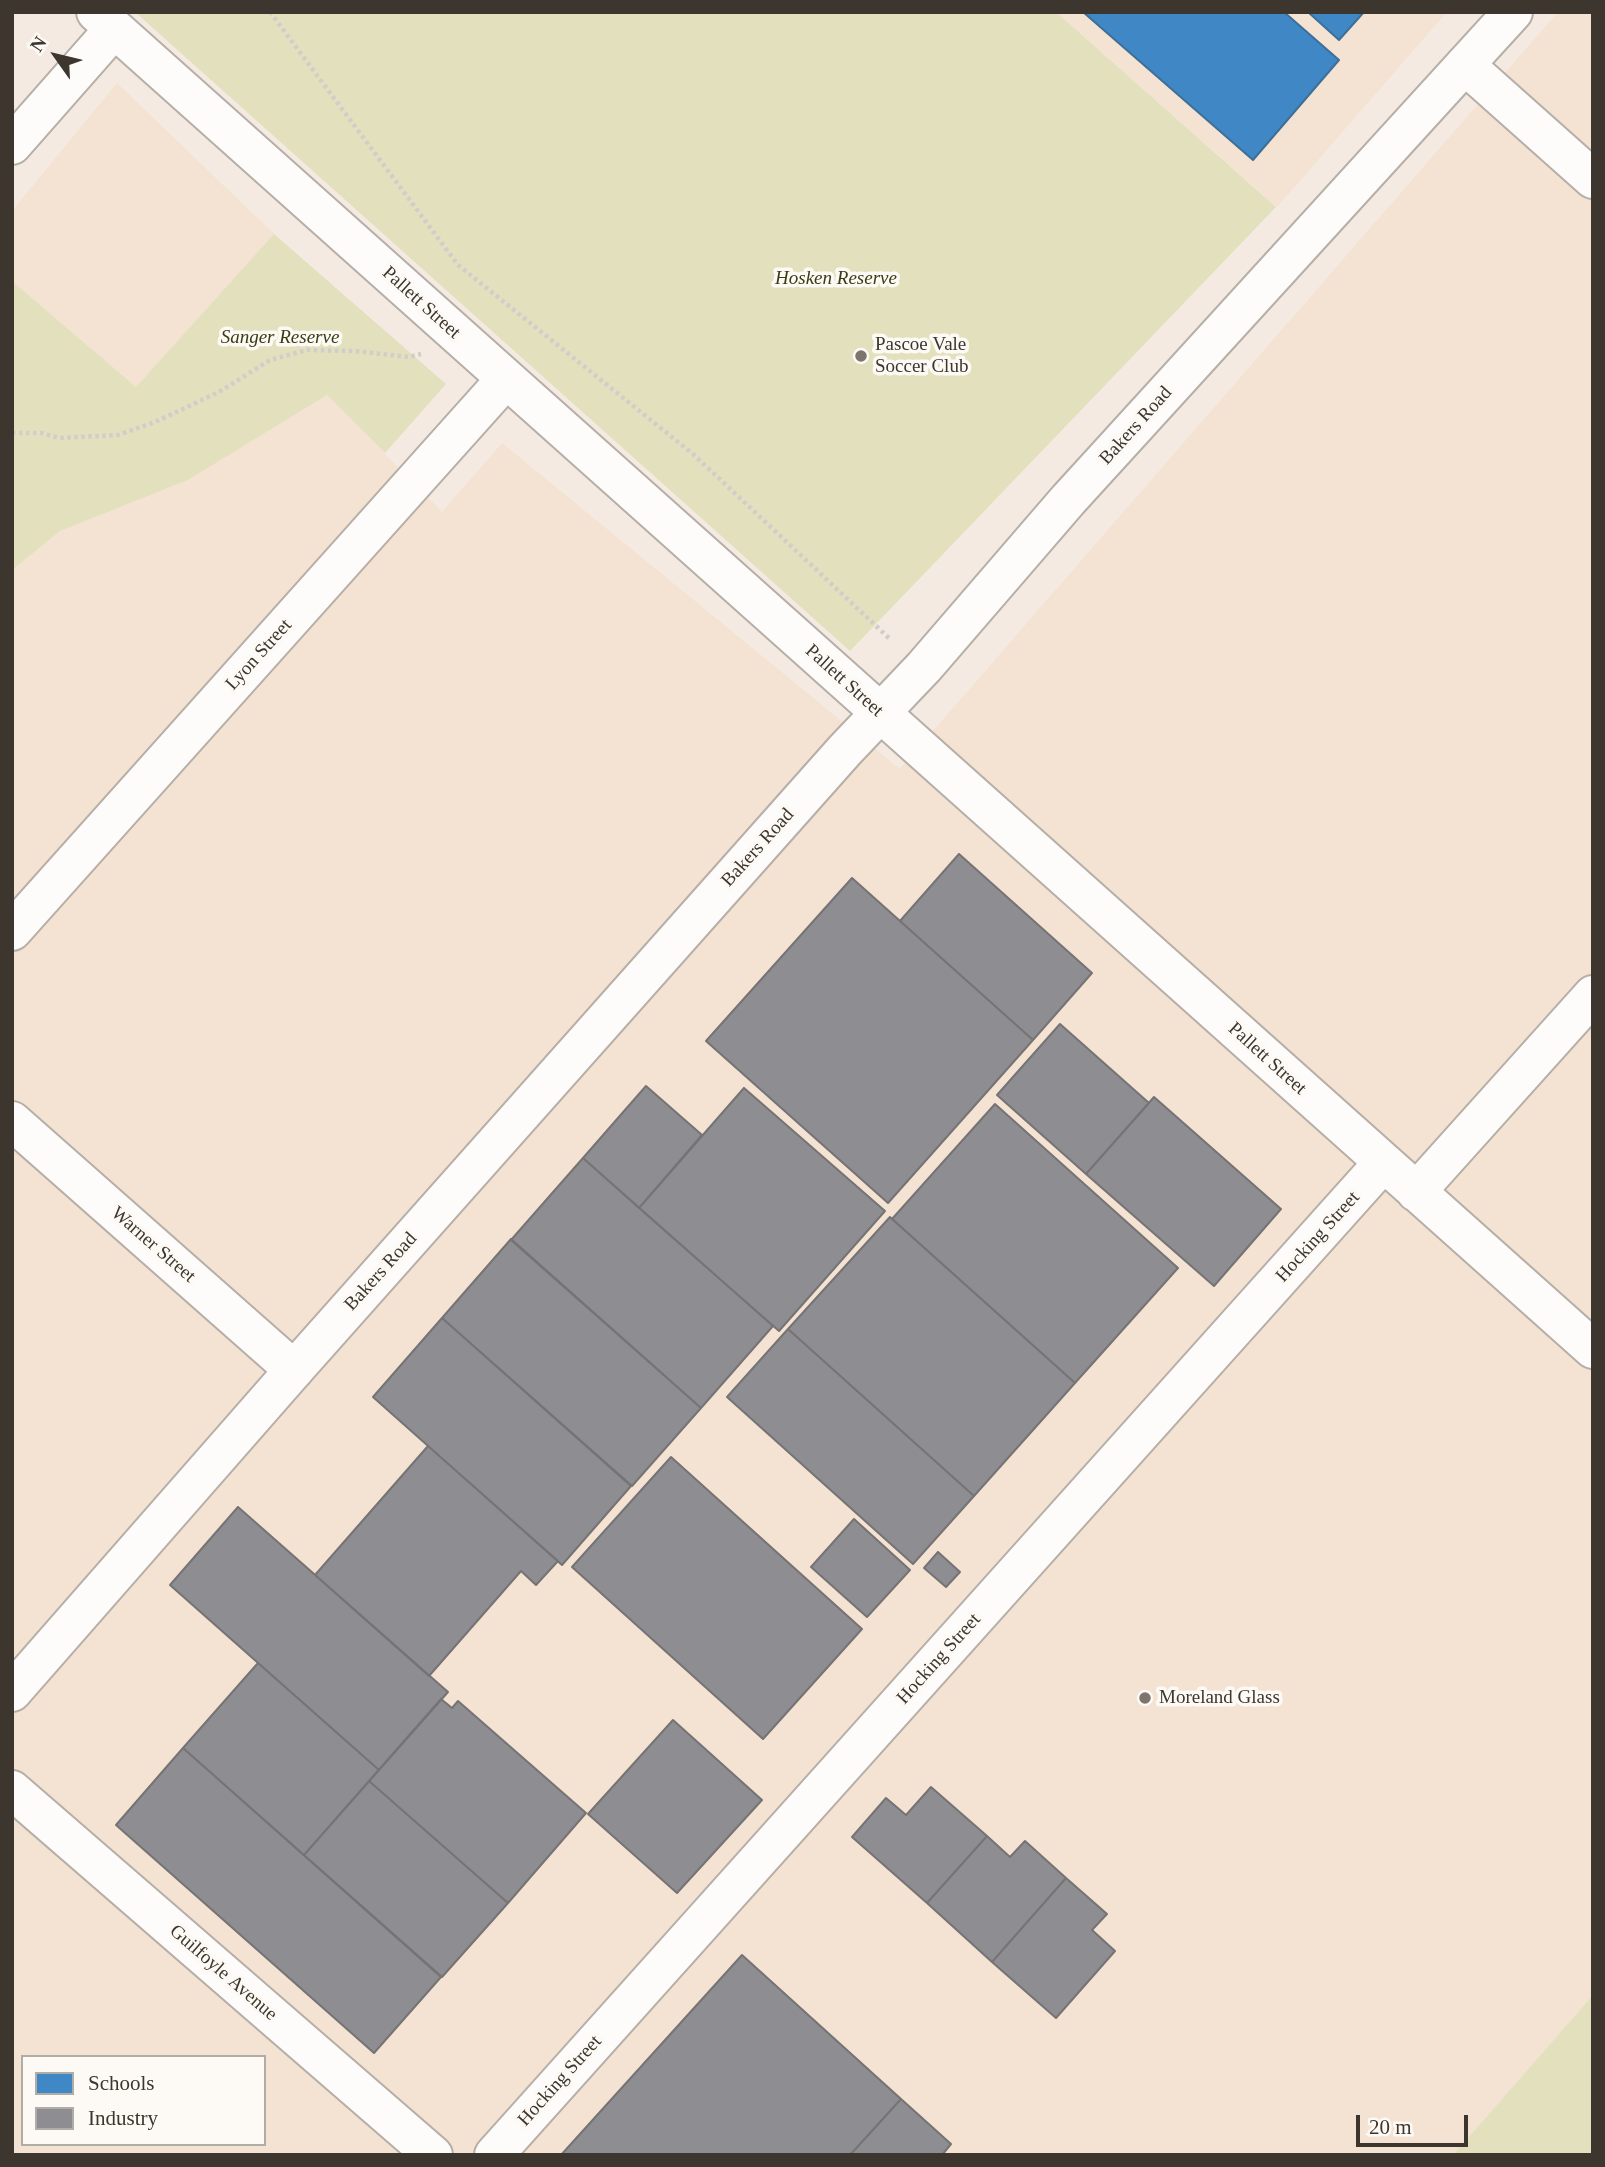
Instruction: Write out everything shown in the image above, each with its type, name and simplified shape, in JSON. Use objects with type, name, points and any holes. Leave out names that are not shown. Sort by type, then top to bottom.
[{"type":"street","name":"Bakers Road","points":[[12,1692],[836,760],[924,667],[1068,500],[1513,12]]},
{"type":"street","points":[[12,145],[105,20]]},
{"type":"street","name":"Pallett Street","points":[[105,20],[1593,1349]]},
{"type":"street","points":[[1465,65],[1593,179]]},
{"type":"street","name":"Lyon Street","points":[[12,931],[506,379]]},
{"type":"street","points":[[1416,1192],[1593,995]]},
{"type":"street","name":"Warner Street","points":[[12,1121],[294,1370]]},
{"type":"street","name":"Hocking Street","points":[[494,2155],[1383,1163]]},
{"type":"street","name":"Guilfoyle Avenue","points":[[12,1790],[433,2155]]},
{"type":"path","points":[[270,12],[458,265],[693,454],[891,640]]},
{"type":"path","points":[[12,433],[41,433],[59,438],[118,435],[155,422],[219,392],[270,360],[307,350],[355,351],[409,357],[467,343]]},
{"type":"shaded area","points":[[1056,12],[1447,12],[1277,207]]},
{"type":"shaded area","points":[[1558,12],[1593,12],[1593,1995],[1453,2155],[12,2155],[12,570],[60,531],[188,480],[327,395],[442,512],[502,443],[900,769]]},
{"type":"shaded area","points":[[117,83],[274,234],[136,387],[12,281],[12,211]]},
{"type":"green space","name":"Hosken Reserve","points":[[135,12],[1056,12],[1276,207],[850,651]]},
{"type":"green space","name":"Sanger Reserve","points":[[274,234],[446,384],[385,453],[327,395],[188,480],[60,531],[12,570],[12,281],[136,387]]},
{"type":"green space","points":[[1593,1995],[1593,2155],[1453,2155]]},
{"type":"building: Schools","points":[[1083,12],[1284,12],[1339,60],[1253,160]]},
{"type":"building: Schools","points":[[1308,12],[1364,12],[1339,40]]},
{"type":"building: Industry","points":[[959,854],[1092,973],[1033,1040],[900,921]]},
{"type":"building: Industry","points":[[852,878],[1033,1040],[888,1203],[706,1041]]},
{"type":"building: Industry","points":[[1060,1024],[1149,1103],[1086,1174],[997,1095]]},
{"type":"building: Industry","points":[[646,1086],[702,1135],[639,1208],[583,1158]]},
{"type":"building: Industry","points":[[744,1088],[885,1211],[779,1331],[639,1208]]},
{"type":"building: Industry","points":[[1154,1097],[1281,1209],[1214,1286],[1086,1174]]},
{"type":"building: Industry","points":[[995,1104],[1178,1268],[1075,1383],[892,1219]]},
{"type":"building: Industry","points":[[583,1158],[773,1326],[701,1408],[511,1240]]},
{"type":"building: Industry","points":[[890,1217],[1075,1383],[974,1496],[788,1329]]},
{"type":"building: Industry","points":[[511,1239],[701,1408],[632,1486],[442,1318]]},
{"type":"building: Industry","points":[[442,1318],[631,1486],[562,1565],[373,1397]]},
{"type":"building: Industry","points":[[788,1329],[974,1496],[913,1564],[727,1397]]},
{"type":"building: Industry","points":[[428,1446],[558,1561],[536,1585],[521,1571],[429,1676],[315,1575]]},
{"type":"building: Industry","points":[[671,1457],[862,1629],[763,1739],[572,1567]]},
{"type":"building: Industry","points":[[238,1507],[448,1692],[379,1770],[170,1585]]},
{"type":"building: Industry","points":[[854,1519],[910,1570],[867,1617],[811,1567]]},
{"type":"building: Industry","points":[[938,1552],[960,1572],[946,1587],[924,1568]]},
{"type":"building: Industry","points":[[258,1663],[379,1770],[304,1855],[183,1748]]},
{"type":"building: Industry","points":[[441,1699],[452,1708],[458,1701],[586,1813],[508,1903],[369,1781]]},
{"type":"building: Industry","points":[[673,1720],[762,1800],[677,1893],[588,1814]]},
{"type":"building: Industry","points":[[183,1748],[441,1977],[374,2053],[116,1825]]},
{"type":"building: Industry","points":[[369,1781],[508,1903],[442,1977],[304,1855]]},
{"type":"building: Industry","points":[[931,1787],[987,1836],[927,1903],[852,1837],[886,1798],[906,1815]]},
{"type":"building: Industry","points":[[987,1836],[1010,1857],[1025,1841],[1066,1878],[992,1962],[927,1903]]},
{"type":"building: Industry","points":[[1066,1878],[1107,1914],[1092,1930],[1115,1951],[1056,2018],[992,1962]]},
{"type":"building: Industry","points":[[742,1955],[901,2099],[850,2155],[561,2155]]},
{"type":"building: Industry","points":[[901,2099],[951,2144],[942,2155],[850,2155]]},
{"type":"place","name":"Pascoe Vale Soccer Club","points":[[861,356]]},
{"type":"place","name":"Moreland Glass","points":[[1145,1698]]}]
